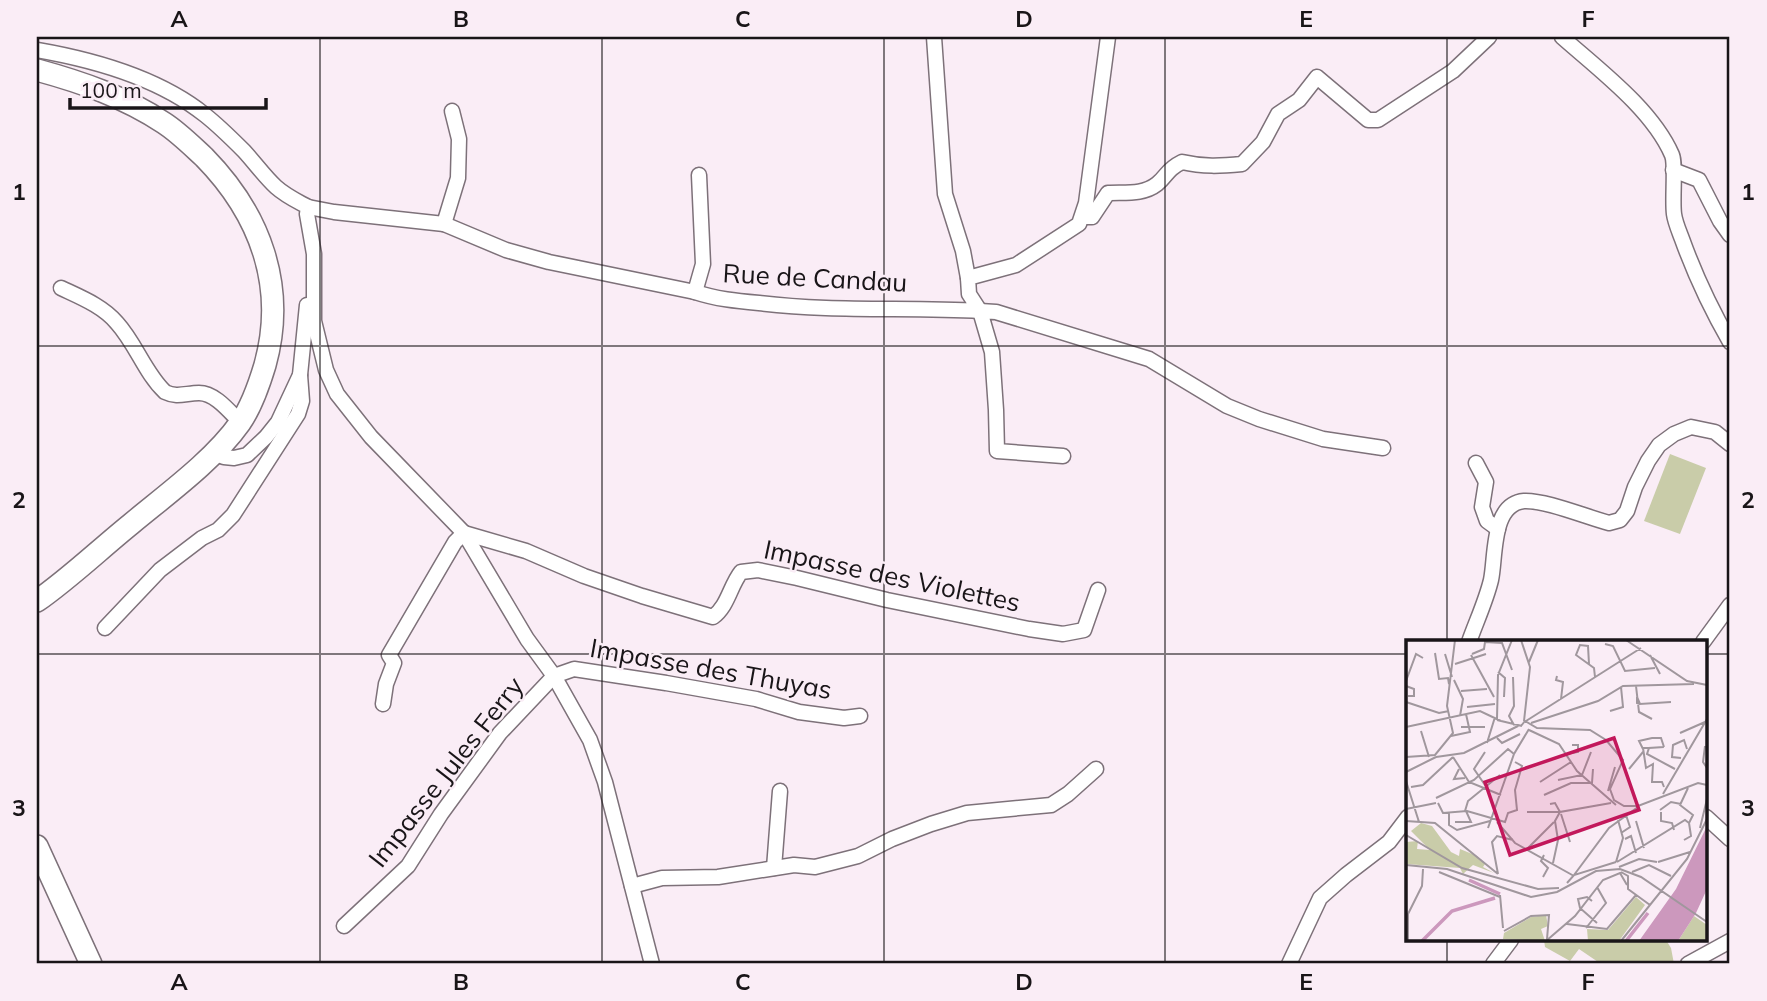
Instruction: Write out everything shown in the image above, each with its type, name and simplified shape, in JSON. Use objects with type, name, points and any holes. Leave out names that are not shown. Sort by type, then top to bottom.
[{"type":"main road","points":[[37,70],[136,106],[165,123],[190,143],[218,172],[240,201],[257,232],[267,263],[273,316],[261,380],[240,422],[214,453],[41,600]]},
{"type":"main road","points":[[37,846],[41,868],[91,964]]},
{"type":"street","points":[[934,37],[945,194],[963,251],[969,294],[980,311],[992,352],[996,451],[1063,456]]},
{"type":"street","points":[[968,278],[1016,265],[1079,224],[1086,203],[1108,37]]},
{"type":"street","points":[[1082,217],[1092,217],[1108,193],[1141,192],[1158,184],[1170,168],[1182,162],[1214,167],[1242,164],[1263,142],[1278,114],[1299,100],[1317,77],[1368,120],[1378,120],[1453,71],[1489,37]]},
{"type":"street","points":[[1562,37],[1628,95],[1657,129],[1673,157],[1674,216],[1712,311],[1730,342]]},
{"type":"street","name":"Rue de Candau","points":[[37,50],[128,73],[167,89],[205,115],[244,151],[277,188],[294,200],[309,206],[334,212],[444,224],[506,250],[549,262],[695,292],[711,298],[793,307],[996,312],[1149,359],[1227,406],[1259,419],[1323,439],[1383,448]]},
{"type":"street","points":[[444,224],[458,178],[460,139],[452,111]]},
{"type":"street","points":[[1673,170],[1699,180],[1730,235]]},
{"type":"street","points":[[695,292],[703,264],[699,175]]},
{"type":"street","points":[[309,206],[307,214],[314,254],[314,321],[326,370],[337,394],[371,437],[464,533],[527,639],[554,676],[590,740],[605,782],[652,964]]},
{"type":"street","points":[[105,628],[160,570],[202,538],[218,530],[233,515],[298,414],[302,401],[300,374],[306,309],[313,279]]},
{"type":"street","points":[[61,288],[89,301],[117,322],[165,392],[174,396],[199,393],[208,395],[240,422]]},
{"type":"street","points":[[214,453],[234,458],[247,455],[278,422],[300,374]]},
{"type":"street","points":[[1470,640],[1491,579],[1498,529],[1502,516],[1509,508],[1521,501],[1539,502],[1609,523],[1620,520],[1627,511],[1635,487],[1658,445],[1691,427],[1715,432],[1730,444]]},
{"type":"street","points":[[1476,463],[1486,482],[1482,507],[1487,521],[1498,529]]},
{"type":"street","points":[[383,704],[386,684],[394,663],[389,655],[455,542],[464,533]]},
{"type":"street","name":"Impasse des Violettes","points":[[464,533],[526,551],[584,576],[642,596],[713,617],[722,611],[741,572],[758,570],[946,612],[1063,634],[1084,631],[1098,590]]},
{"type":"street","points":[[1704,640],[1730,606]]},
{"type":"street","name":"Impasse des Thuyas","points":[[554,676],[574,669],[756,699],[799,712],[844,718],[860,716]]},
{"type":"street","name":"Impasse Jules Ferry","points":[[344,926],[408,866],[440,814],[500,733],[554,676]]},
{"type":"street","points":[[632,886],[662,878],[718,877],[794,865],[815,867],[858,856],[892,839],[967,813],[1051,805],[1096,769]]},
{"type":"street","points":[[774,868],[780,792]]},
{"type":"street","points":[[1708,819],[1730,839]]},
{"type":"street","points":[[1289,964],[1320,898],[1389,842],[1406,820]]},
{"type":"street","points":[[1688,964],[1730,941]]},
{"type":"street","points":[[1493,964],[1510,942]]},
{"type":"green space","points":[[1670,454],[1706,468],[1680,534],[1644,521]]},
{"type":"green space","points":[[1544,942],[1667,942],[1674,964],[1601,964],[1579,949],[1570,961],[1545,947]]}]
